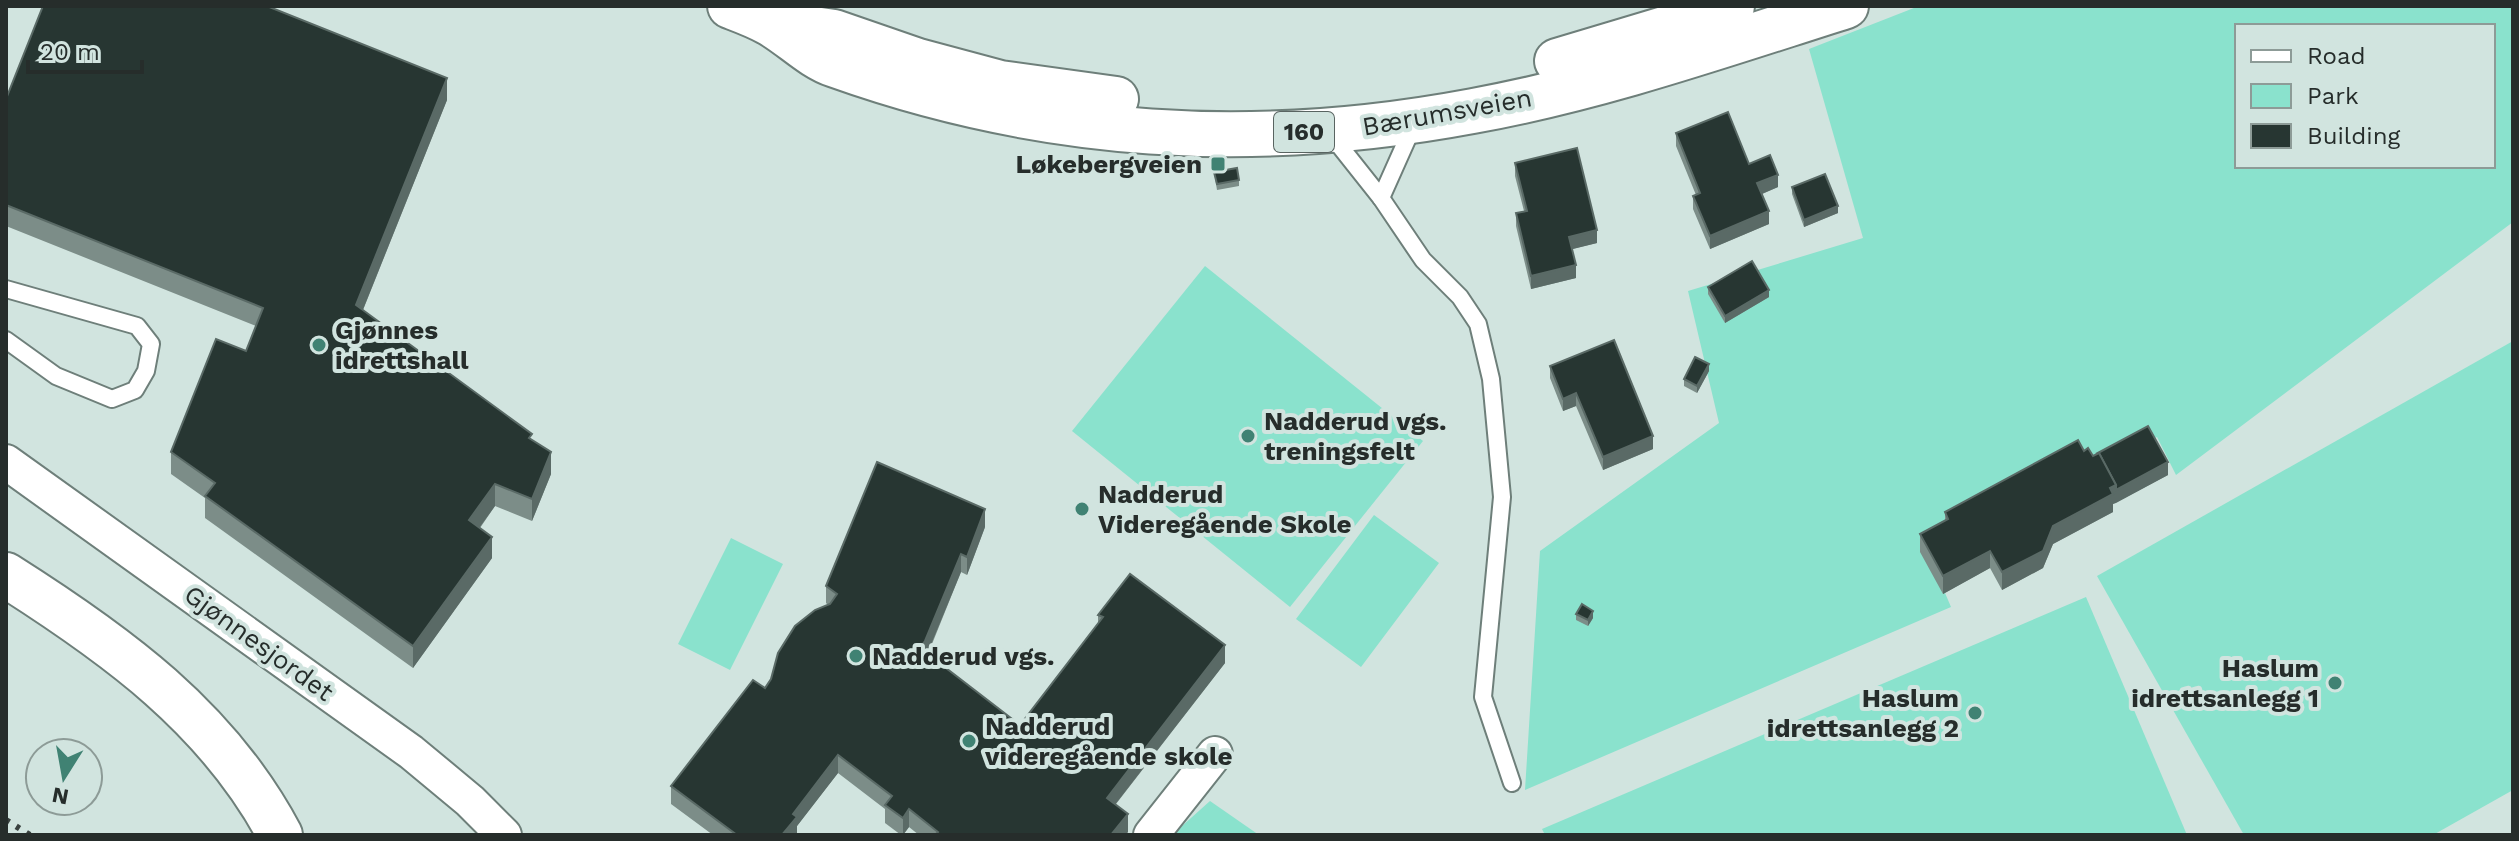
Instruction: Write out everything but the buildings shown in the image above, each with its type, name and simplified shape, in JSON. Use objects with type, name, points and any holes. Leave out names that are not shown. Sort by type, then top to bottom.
[{"type":"main road","name":"Bærumsveien","points":[[749,14],[834,32],[918,61],[1000,83],[1090,97],[1175,104],[1254,105],[1343,101],[1536,67],[1732,6]]},
{"type":"main road","name":"Bærumsveien","points":[[749,14],[830,64],[913,91],[1041,121],[1174,133],[1249,134],[1328,131],[1415,121],[1544,95],[1691,55],[1846,6]]},
{"type":"main road","points":[[6,575],[136,663],[183,707],[222,751],[280,835]]},
{"type":"street","name":"Gjønnesjordet","points":[[6,462],[431,769],[470,801],[504,835]]},
{"type":"street","points":[[1151,835],[1215,754]]},
{"type":"lane","points":[[1381,198],[1415,121]]},
{"type":"lane","points":[[1328,131],[1381,198],[1423,260],[1460,297],[1478,324],[1491,379],[1502,497],[1483,697],[1512,783]]},
{"type":"lane","points":[[6,289],[137,326],[151,344],[146,371],[135,390],[112,399],[56,376],[6,340]]},
{"type":"green space","points":[[1919,6],[2513,6],[2513,222],[2176,475],[2157,437],[1925,546],[1951,607],[1525,790],[1540,551],[1719,423],[1688,291],[1863,238],[1809,49]]},
{"type":"green space","name":"Nadderud vgs. treningsfelt","points":[[1205,266],[1423,441],[1290,607],[1072,431]]},
{"type":"green space","name":"Haslum idrettsanlegg 1","points":[[2513,341],[2513,790],[2433,835],[2244,835],[2097,576]]},
{"type":"green space","points":[[1374,515],[1439,563],[1361,667],[1296,619]]},
{"type":"green space","points":[[731,538],[783,564],[730,670],[678,644]]},
{"type":"green space","name":"Haslum idrettsanlegg 2","points":[[2086,597],[2187,835],[1545,835],[1542,829]]},
{"type":"green space","points":[[1210,801],[1259,835],[1172,835]]},
{"type":"railway","points":[[6,820],[30,835]]},
{"type":"place","name":"Løkebergveien","points":[[1218,164]]},
{"type":"place","name":"Gjønnes idrettshall","points":[[319,345]]},
{"type":"place","name":"Nadderud vgs. treningsfelt","points":[[1248,436]]},
{"type":"place","name":"Nadderud Videregående Skole","points":[[1082,509]]},
{"type":"place","name":"Nadderud vgs.","points":[[856,656]]},
{"type":"place","name":"Haslum idrettsanlegg 1","points":[[2335,683]]},
{"type":"place","name":"Haslum idrettsanlegg 2","points":[[1975,713]]},
{"type":"place","name":"Nadderud videregående skole","points":[[969,741]]}]
